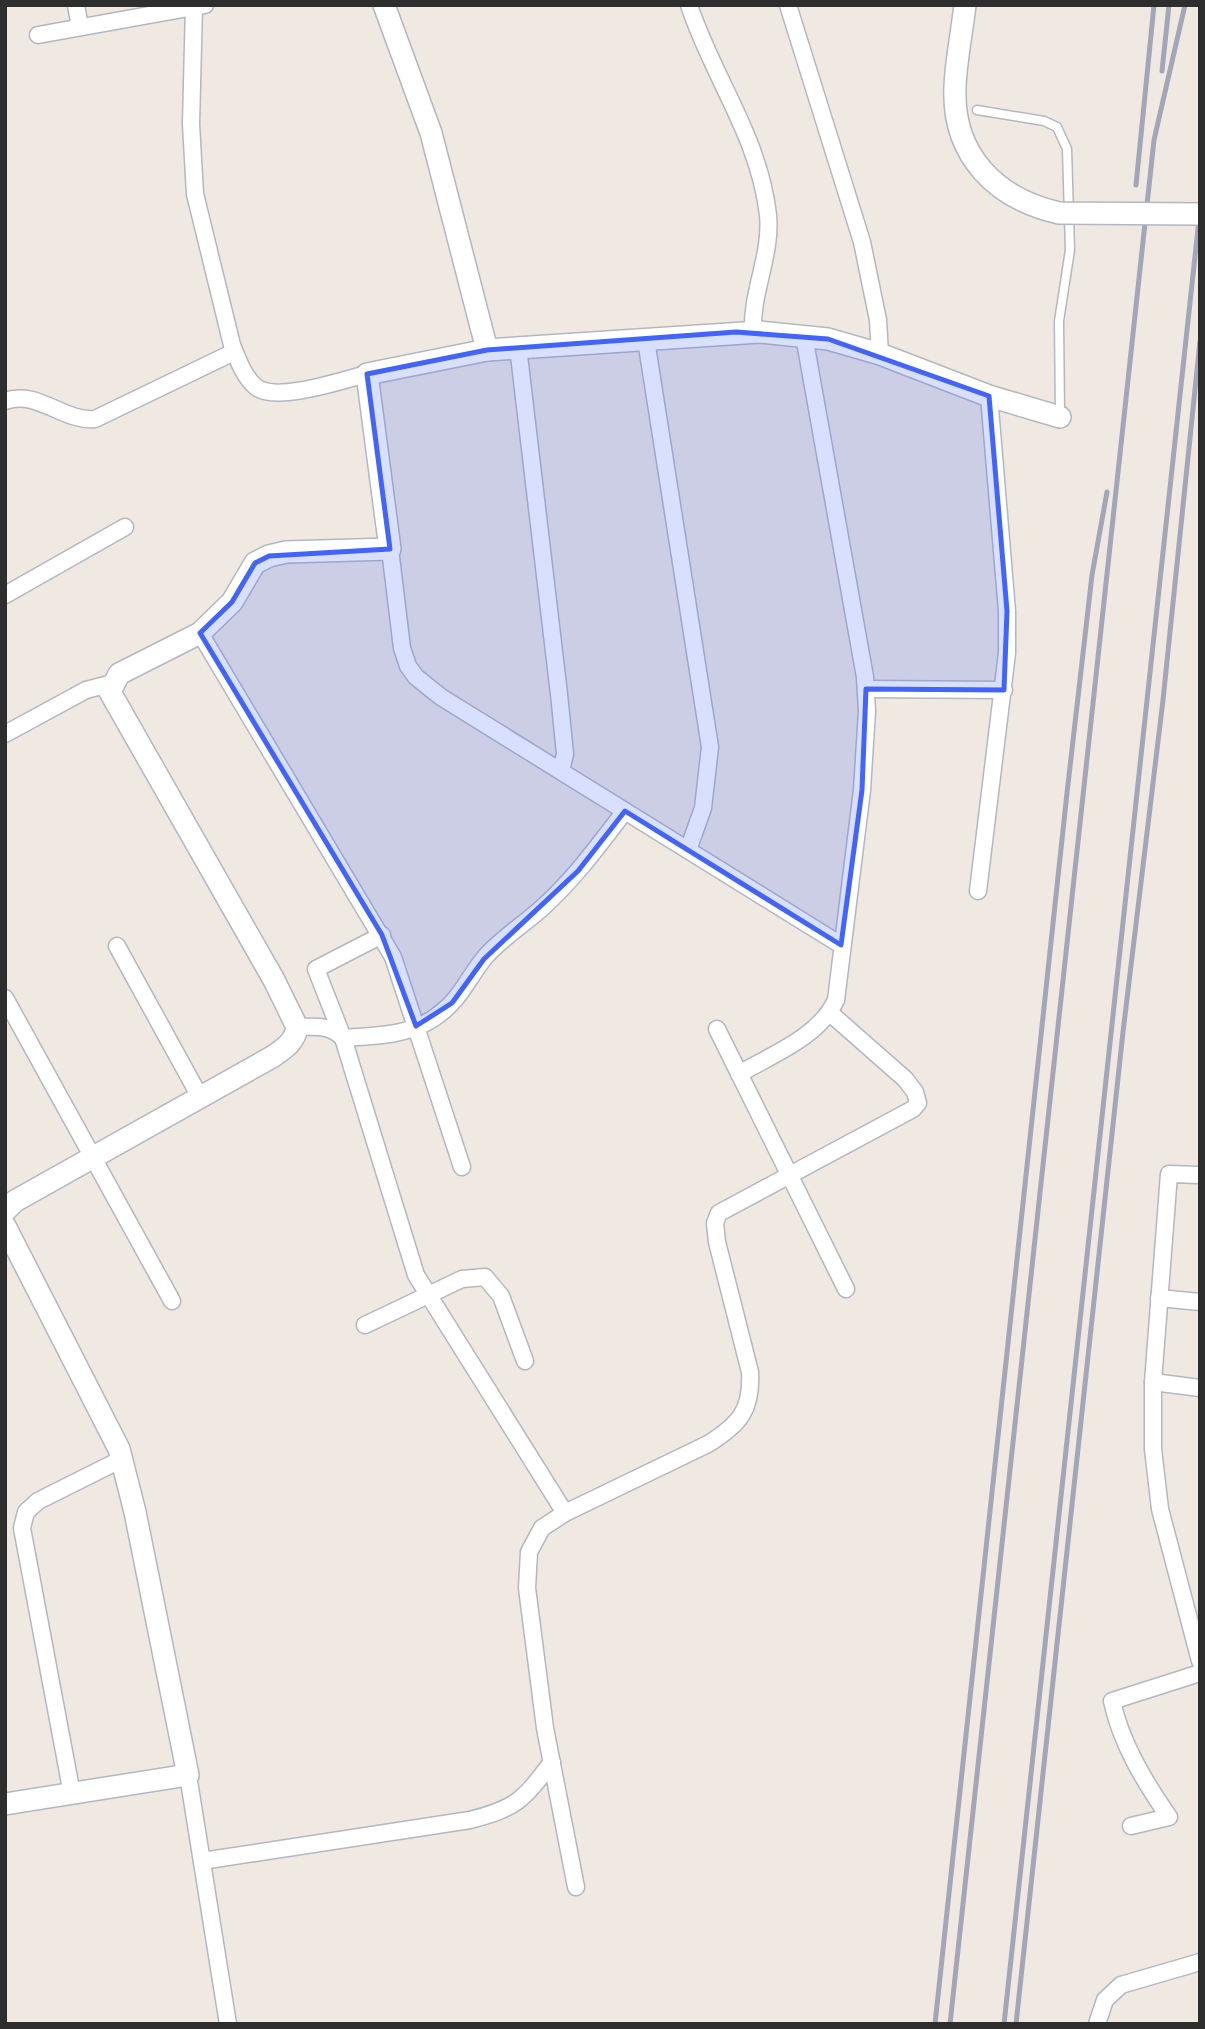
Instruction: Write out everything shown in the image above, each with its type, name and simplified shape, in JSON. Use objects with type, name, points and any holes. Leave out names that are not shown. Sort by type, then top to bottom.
[{"type":"street","points":[[76,5],[80,27]]},
{"type":"street","points":[[384,5],[430,133],[487,350]]},
{"type":"street","points":[[689,5],[705,50],[745,128],[763,186],[768,240],[755,296],[753,332]]},
{"type":"street","points":[[788,5],[862,242],[878,320],[880,354]]},
{"type":"street","points":[[965,5],[955,86],[959,123],[974,159],[1000,189],[1037,208],[1059,213],[1200,214]]},
{"type":"street","points":[[37,35],[143,10],[197,6],[191,124],[195,194],[234,352],[241,368],[257,388],[274,394],[487,350],[753,332],[828,339],[880,354],[989,396],[1060,417]]},
{"type":"street","points":[[739,1074],[813,1031],[830,1013],[836,1000],[862,790],[866,689],[804,336]]},
{"type":"street","points":[[646,340],[683,592],[708,723],[710,747],[703,808],[688,850]]},
{"type":"street","points":[[518,347],[565,754],[561,771]]},
{"type":"street","points":[[5,401],[29,398],[81,420],[95,419],[234,352]]},
{"type":"street","points":[[367,374],[402,648],[416,677],[441,697],[841,945]]},
{"type":"street","points":[[978,891],[1004,690],[1007,611],[989,396]]},
{"type":"street","points":[[5,595],[125,527]]},
{"type":"street","points":[[5,1211],[15,1201],[272,1057],[289,1045],[296,1027],[244,926],[116,706],[110,692],[113,683],[119,674],[200,633],[232,602],[255,563],[269,555],[286,552],[390,549]]},
{"type":"street","points":[[200,633],[393,957],[462,1167]]},
{"type":"street","points":[[5,734],[86,690],[113,683]]},
{"type":"street","points":[[866,689],[1004,690]]},
{"type":"street","points":[[296,1027],[322,1027],[336,1031],[343,1038],[394,1034],[429,1021],[453,1003],[468,986],[484,959],[578,871],[625,811]]},
{"type":"street","points":[[382,935],[316,969],[343,1038],[416,1275],[565,1513]]},
{"type":"street","points":[[117,946],[200,1097]]},
{"type":"street","points":[[5,998],[172,1301]]},
{"type":"street","points":[[576,1887],[552,1762],[527,1588],[529,1552],[542,1528],[565,1513],[708,1444],[730,1430],[743,1414],[751,1394],[750,1372],[715,1223],[719,1213],[732,1203],[890,1122],[918,1103],[915,1092],[905,1079],[830,1013]]},
{"type":"street","points":[[717,1029],[846,1289]]},
{"type":"street","points":[[1200,1175],[1169,1174],[1153,1382],[1153,1449],[1160,1509],[1200,1661]]},
{"type":"street","points":[[5,1226],[100,1408],[122,1459],[188,1775],[228,2024]]},
{"type":"street","points":[[365,1325],[462,1279],[485,1277],[501,1296],[525,1361]]},
{"type":"street","points":[[1159,1298],[1200,1302]]},
{"type":"street","points":[[1153,1382],[1200,1388]]},
{"type":"street","points":[[72,1794],[22,1528],[26,1512],[38,1501],[122,1459]]},
{"type":"street","points":[[1131,1826],[1169,1816],[1134,1762],[1116,1721],[1112,1701],[1200,1673]]},
{"type":"street","points":[[202,1861],[503,1812],[526,1797],[552,1762]]},
{"type":"street","points":[[5,1804],[188,1775]]},
{"type":"street","points":[[1097,2024],[1105,2000],[1121,1985],[1200,1962]]},
{"type":"lane","points":[[977,110],[1044,121],[1057,127],[1067,149],[1070,250],[1059,321],[1060,417]]},
{"type":"highlighted area","points":[[736,332],[828,339],[989,396],[1007,611],[1004,690],[866,689],[862,790],[841,945],[625,811],[578,871],[484,959],[452,1003],[416,1026],[382,935],[200,633],[232,602],[255,563],[269,556],[390,549],[367,374],[487,350]]},
{"type":"railway","points":[[1136,185],[1154,5]]},
{"type":"railway","points":[[1162,71],[1169,5]]},
{"type":"railway","points":[[950,2024],[1154,140],[1185,5]]},
{"type":"railway","points":[[1004,2024],[1200,210]]},
{"type":"railway","points":[[1016,2024],[1123,1032],[1163,700],[1200,341]]},
{"type":"railway","points":[[935,2024],[1067,793],[1092,575],[1107,492]]}]
